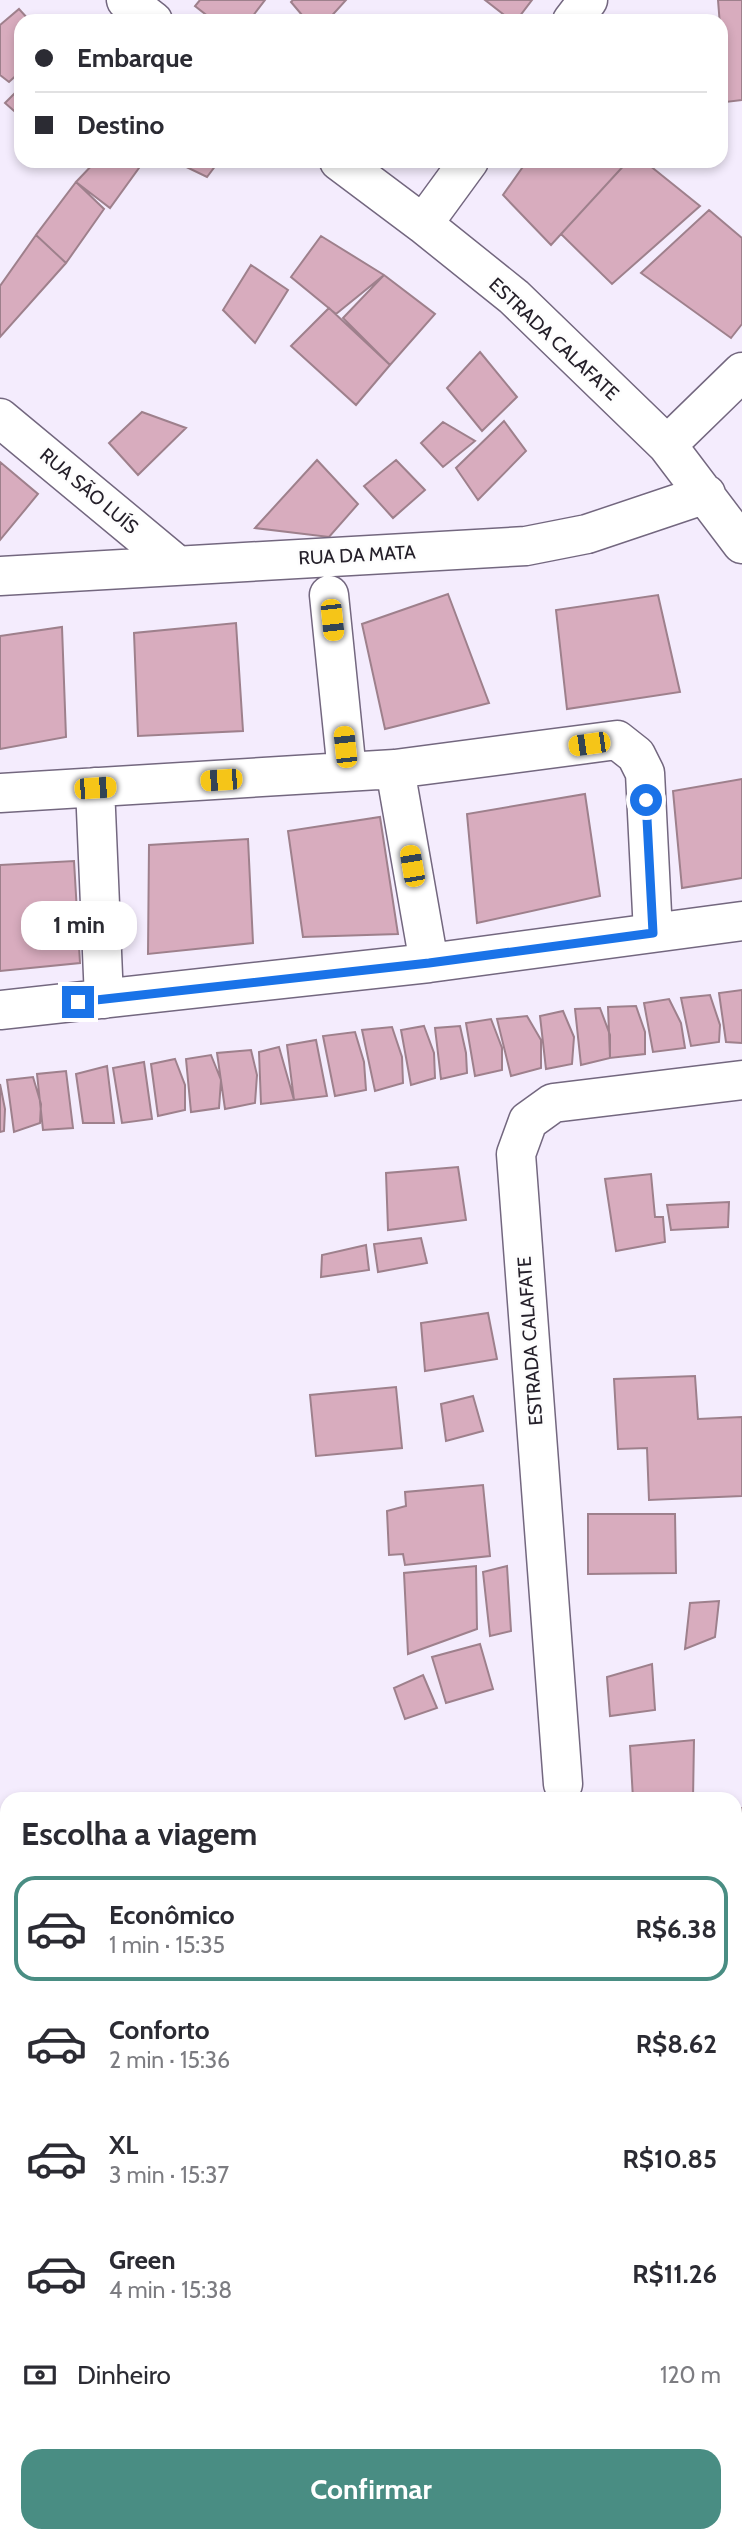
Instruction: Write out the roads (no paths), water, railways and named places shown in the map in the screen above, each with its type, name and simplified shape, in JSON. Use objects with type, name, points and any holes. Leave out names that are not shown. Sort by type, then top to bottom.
[{"type":"street","points":[[126,0],[144,14]]},
{"type":"street","points":[[577,14],[588,0]]},
{"type":"street","name":"ESTRADA CALAFATE","points":[[348,168],[514,298],[667,445],[742,544]]},
{"type":"street","points":[[423,224],[464,168]]},
{"type":"street","points":[[667,445],[742,372]]},
{"type":"street","name":"RUA SÃO LUÍS","points":[[0,418],[177,565]]},
{"type":"street","name":"RUA DA MATA","points":[[0,576],[526,546],[587,534],[706,494]]},
{"type":"street","points":[[329,595],[347,772]]},
{"type":"street","points":[[0,793],[395,769],[617,740],[636,755],[645,774],[653,933]]},
{"type":"street","points":[[395,769],[429,963]]},
{"type":"street","points":[[95,788],[104,999]]},
{"type":"street","points":[[0,1010],[429,963],[742,921]]},
{"type":"street","name":"ESTRADA CALAFATE","points":[[564,1784],[516,1154],[528,1121],[552,1103],[742,1080]]}]
